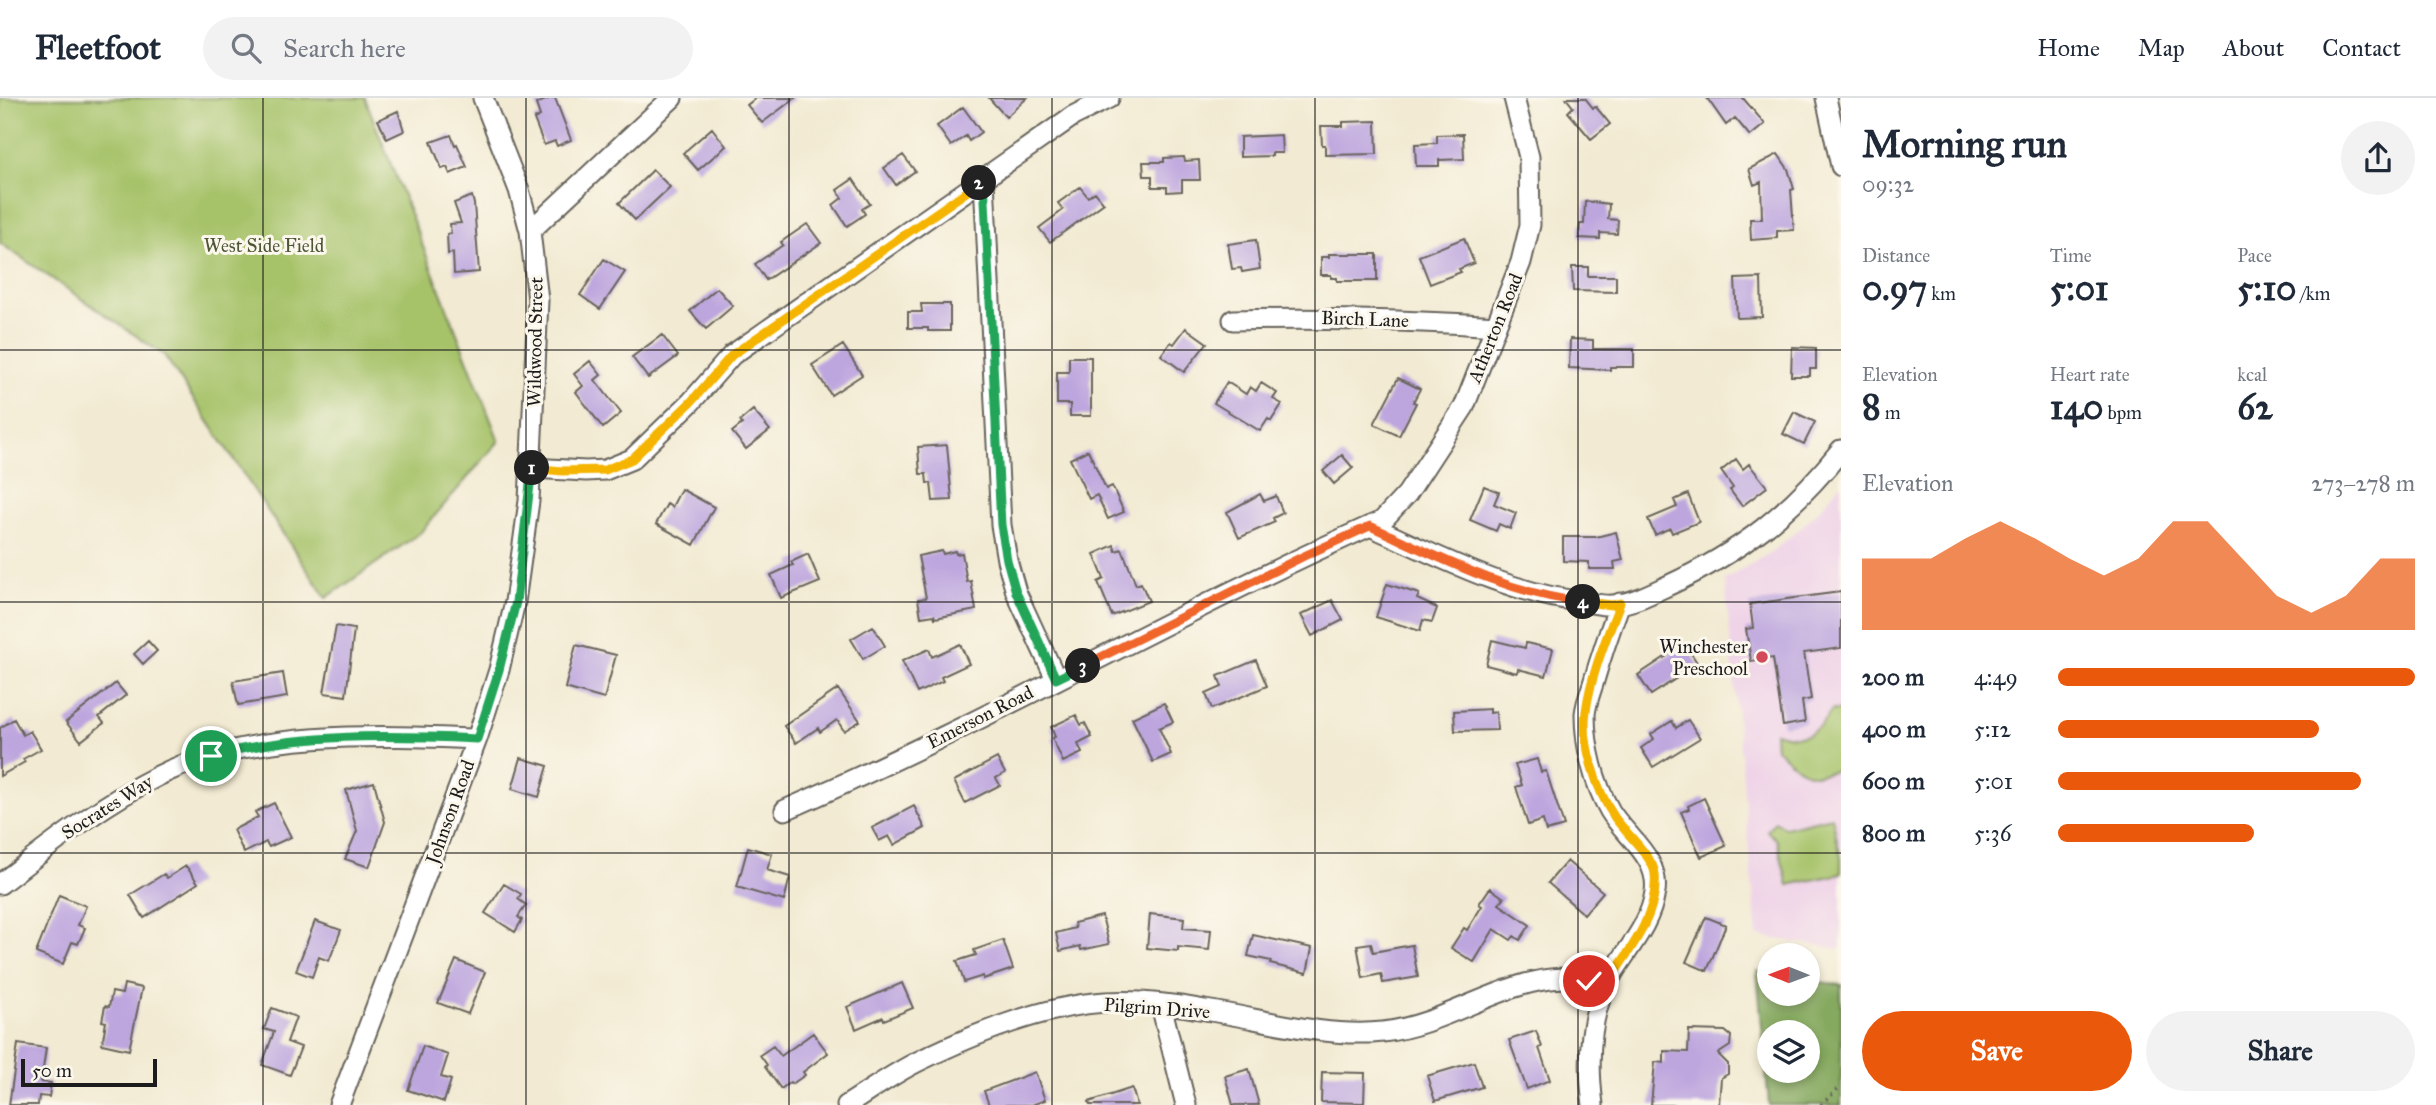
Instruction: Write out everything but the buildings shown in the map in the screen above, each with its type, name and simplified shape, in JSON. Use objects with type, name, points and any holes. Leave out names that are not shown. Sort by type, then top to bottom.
[{"type":"street","name":"Wildwood Street","points":[[482,98],[519,190],[530,230],[538,299],[531,468]]},
{"type":"street","points":[[530,230],[672,98]]},
{"type":"street","points":[[1073,116],[1087,98]]},
{"type":"street","points":[[531,468],[562,471],[605,470],[632,459],[691,402],[732,355],[1073,116],[1109,98]]},
{"type":"street","name":"Atherton Road","points":[[1370,526],[1382,521],[1407,494],[1464,407],[1521,262],[1530,225],[1529,157],[1514,98]]},
{"type":"street","points":[[1826,98],[1841,166]]},
{"type":"street","points":[[984,180],[1001,525],[1016,592],[1056,679]]},
{"type":"street","name":"Birch Lane","points":[[1233,320],[1319,318],[1496,326]]},
{"type":"street","points":[[1370,526],[1506,584],[1557,599],[1612,605],[1646,596],[1708,568],[1773,523],[1819,477],[1841,450]]},
{"type":"street","name":"Johnson Road","points":[[339,1105],[477,739],[499,670],[516,602],[531,468]]},
{"type":"street","name":"Emerson Road","points":[[785,810],[925,745],[1304,556],[1370,526]]},
{"type":"street","points":[[1593,1105],[1590,1081],[1592,1031],[1606,985],[1647,919],[1655,892],[1655,871],[1610,811],[1597,783],[1587,744],[1585,712],[1604,645],[1620,603]]},
{"type":"street","name":"Socrates Way","points":[[0,884],[52,842],[109,803],[160,774],[211,756],[237,749],[328,737],[477,739]]},
{"type":"street","name":"Pilgrim Drive","points":[[847,1105],[918,1061],[994,1029],[1061,1008],[1105,1002],[1161,1005],[1203,1009],[1308,1028],[1367,1032],[1400,1030],[1444,1017],[1535,982],[1567,978],[1606,985]]},
{"type":"street","points":[[1161,1005],[1186,1105]]},
{"type":"path","points":[[1821,1105],[1841,1086]]},
{"type":"shaded area","points":[[1841,483],[1841,949],[1820,946],[1820,943],[1757,936],[1725,580],[1770,553],[1818,511]]},
{"type":"green space","name":"West Side Field","points":[[0,98],[365,98],[499,441],[420,533],[326,598],[164,355],[0,243]]},
{"type":"green space","points":[[1832,710],[1841,711],[1841,768],[1820,774],[1805,772],[1776,749],[1775,732],[1794,736],[1808,734],[1821,725]]},
{"type":"green space","points":[[1832,817],[1841,858],[1841,874],[1788,885],[1777,840],[1767,831],[1775,821],[1785,828]]},
{"type":"green space","points":[[1820,982],[1841,985],[1841,1105],[1769,1105],[1767,1083],[1820,1083],[1820,1020],[1761,1020],[1760,1006],[1820,1006]]},
{"type":"place","name":"Winchester Preschool","points":[[1762,657]]},
{"type":"route","points":[[211,756],[237,749],[328,737],[477,739],[499,670],[516,602],[531,468],[562,471],[605,470],[632,459],[691,402],[732,355],[984,180],[1001,525],[1016,592],[1056,679],[1370,526],[1506,584],[1557,599],[1612,605],[1620,603],[1604,645],[1585,712],[1587,744],[1597,783],[1610,811],[1655,871],[1655,892],[1647,919],[1606,985],[1589,981]]}]
